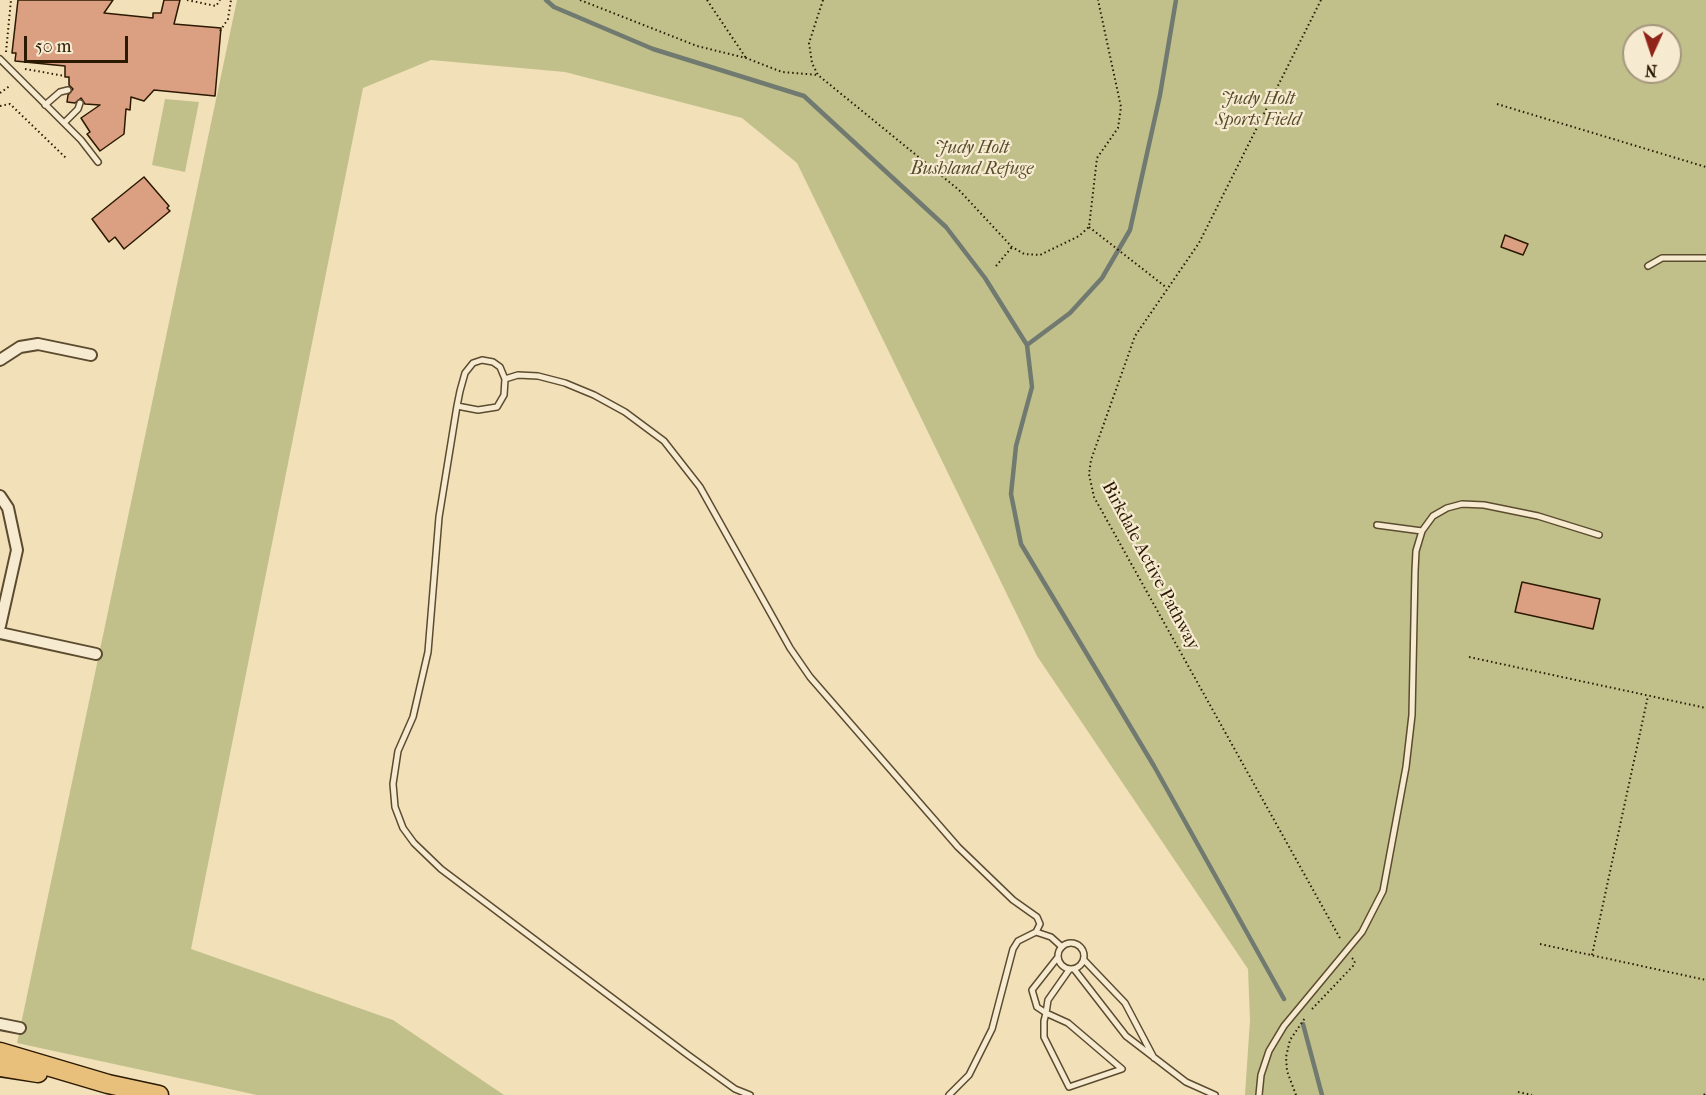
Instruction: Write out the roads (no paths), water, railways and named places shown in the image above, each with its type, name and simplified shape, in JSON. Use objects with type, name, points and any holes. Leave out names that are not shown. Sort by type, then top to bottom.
[{"type":"main road","points":[[0,1052],[108,1084]]},
{"type":"main road","points":[[0,1067],[108,1084],[159,1095]]},
{"type":"street","points":[[0,360],[20,348],[38,344],[92,355]]},
{"type":"street","points":[[0,496],[8,508],[16,550],[0,626]]},
{"type":"street","points":[[0,633],[96,654]]},
{"type":"street","points":[[0,1024],[20,1028]]},
{"type":"lane","points":[[0,59],[64,123],[98,162]]},
{"type":"lane","points":[[45,105],[60,92],[68,90]]},
{"type":"lane","points":[[64,123],[78,109],[80,103]]},
{"type":"lane","points":[[1648,266],[1662,258],[1706,258]]},
{"type":"lane","points":[[457,406],[478,410],[497,407],[504,395],[506,379],[500,367],[493,362],[482,360],[473,363],[465,373],[457,406],[439,517],[428,652],[418,700],[398,751],[393,784],[395,807],[403,828],[414,843],[441,868],[688,1055],[735,1089],[750,1095]]},
{"type":"lane","points":[[506,379],[518,375],[538,376],[574,387],[625,412],[664,441],[700,487],[790,648],[810,677],[958,846],[1013,900],[1037,917],[1040,924],[1036,932],[1018,942],[1013,949],[992,1029],[969,1076],[948,1095]]},
{"type":"lane","points":[[1259,1095],[1261,1075],[1269,1051],[1279,1034],[1362,932],[1373,913],[1388,873],[1406,767],[1412,715],[1416,551],[1422,531],[1433,516],[1447,508],[1462,504],[1484,505],[1538,516],[1599,535]]},
{"type":"lane","points":[[1377,525],[1422,531]]},
{"type":"lane","points":[[1036,932],[1051,937],[1062,947]]},
{"type":"lane","points":[[1062,947],[1076,944],[1082,949],[1084,960],[1125,1003],[1155,1059]]},
{"type":"lane","points":[[1062,947],[1058,957],[1032,990],[1037,1006],[1046,1013],[1068,1023],[1122,1069],[1069,1087],[1044,1037],[1046,1013],[1053,990],[1084,960]]},
{"type":"lane","points":[[1058,957],[1060,964],[1072,970],[1126,1036],[1186,1082],[1215,1095]]},
{"type":"waterway","points":[[546,0],[554,7],[653,49],[804,96],[946,227],[985,278],[1027,345],[1032,387],[1016,446],[1011,494],[1021,544],[1154,766],[1284,999]]},
{"type":"waterway","points":[[1027,345],[1070,313],[1102,278],[1130,230],[1160,95],[1176,0]]},
{"type":"waterway","points":[[1303,1024],[1322,1095]]},
{"type":"park label","name":"Judy Holt Sports Field","points":[[1258,110]]},
{"type":"park label","name":"Judy Holt Bushland Refuge","points":[[972,159]]}]
